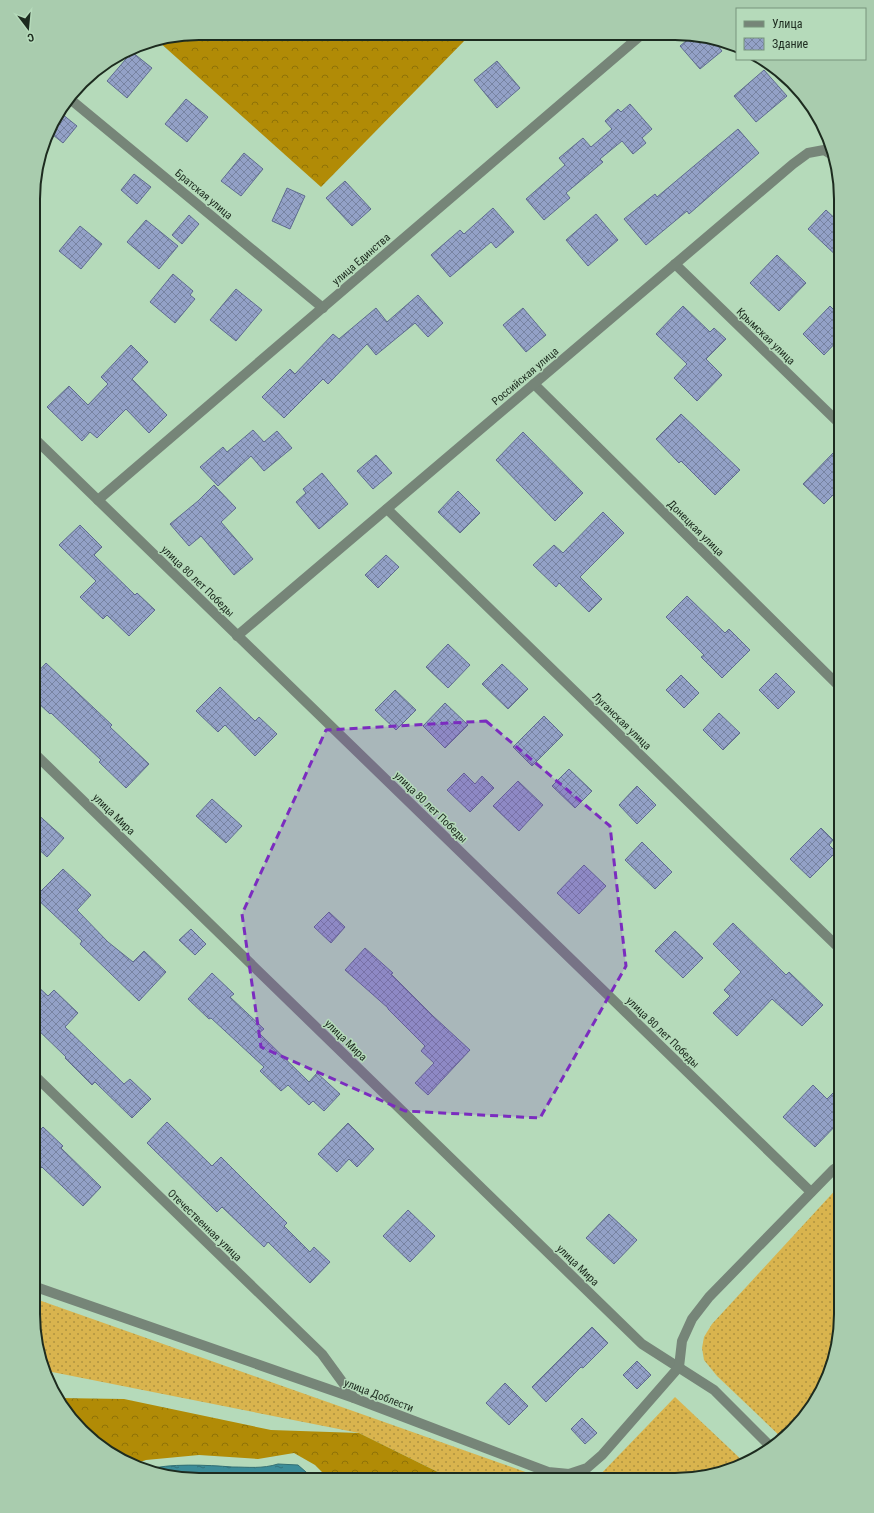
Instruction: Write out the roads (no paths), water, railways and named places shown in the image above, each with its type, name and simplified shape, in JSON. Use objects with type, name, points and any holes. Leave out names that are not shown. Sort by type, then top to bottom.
[{"type":"street","name":"улица Единства","points":[[98,500],[635,40]]},
{"type":"street","name":"Братская улица","points":[[73,102],[323,308]]},
{"type":"street","name":"Российская улица","points":[[238,636],[675,264],[808,153],[824,150],[827,152]]},
{"type":"street","name":"Крымская улица","points":[[675,264],[834,418]]},
{"type":"street","name":"Донецкая улица","points":[[534,384],[834,681]]},
{"type":"street","name":"улица 80 лет Победы","points":[[40,444],[811,1192]]},
{"type":"street","name":"Луганская улица","points":[[387,509],[834,943]]},
{"type":"street","name":"улица Мира","points":[[40,758],[642,1344],[714,1390],[767,1443]]},
{"type":"street","name":"Отечественная улица","points":[[40,1081],[322,1354],[354,1398]]},
{"type":"street","points":[[679,1367],[682,1341],[692,1319],[710,1297],[834,1169]]},
{"type":"street","name":"улица Доблести","points":[[40,1288],[354,1398],[548,1472],[558,1473]]},
{"type":"street","name":"улица Доблести","points":[[571,1473],[587,1468],[602,1455],[679,1367]]},
{"type":"water","points":[[278,1464],[298,1465],[307,1473],[188,1473],[157,1468],[177,1465],[266,1467]]}]
